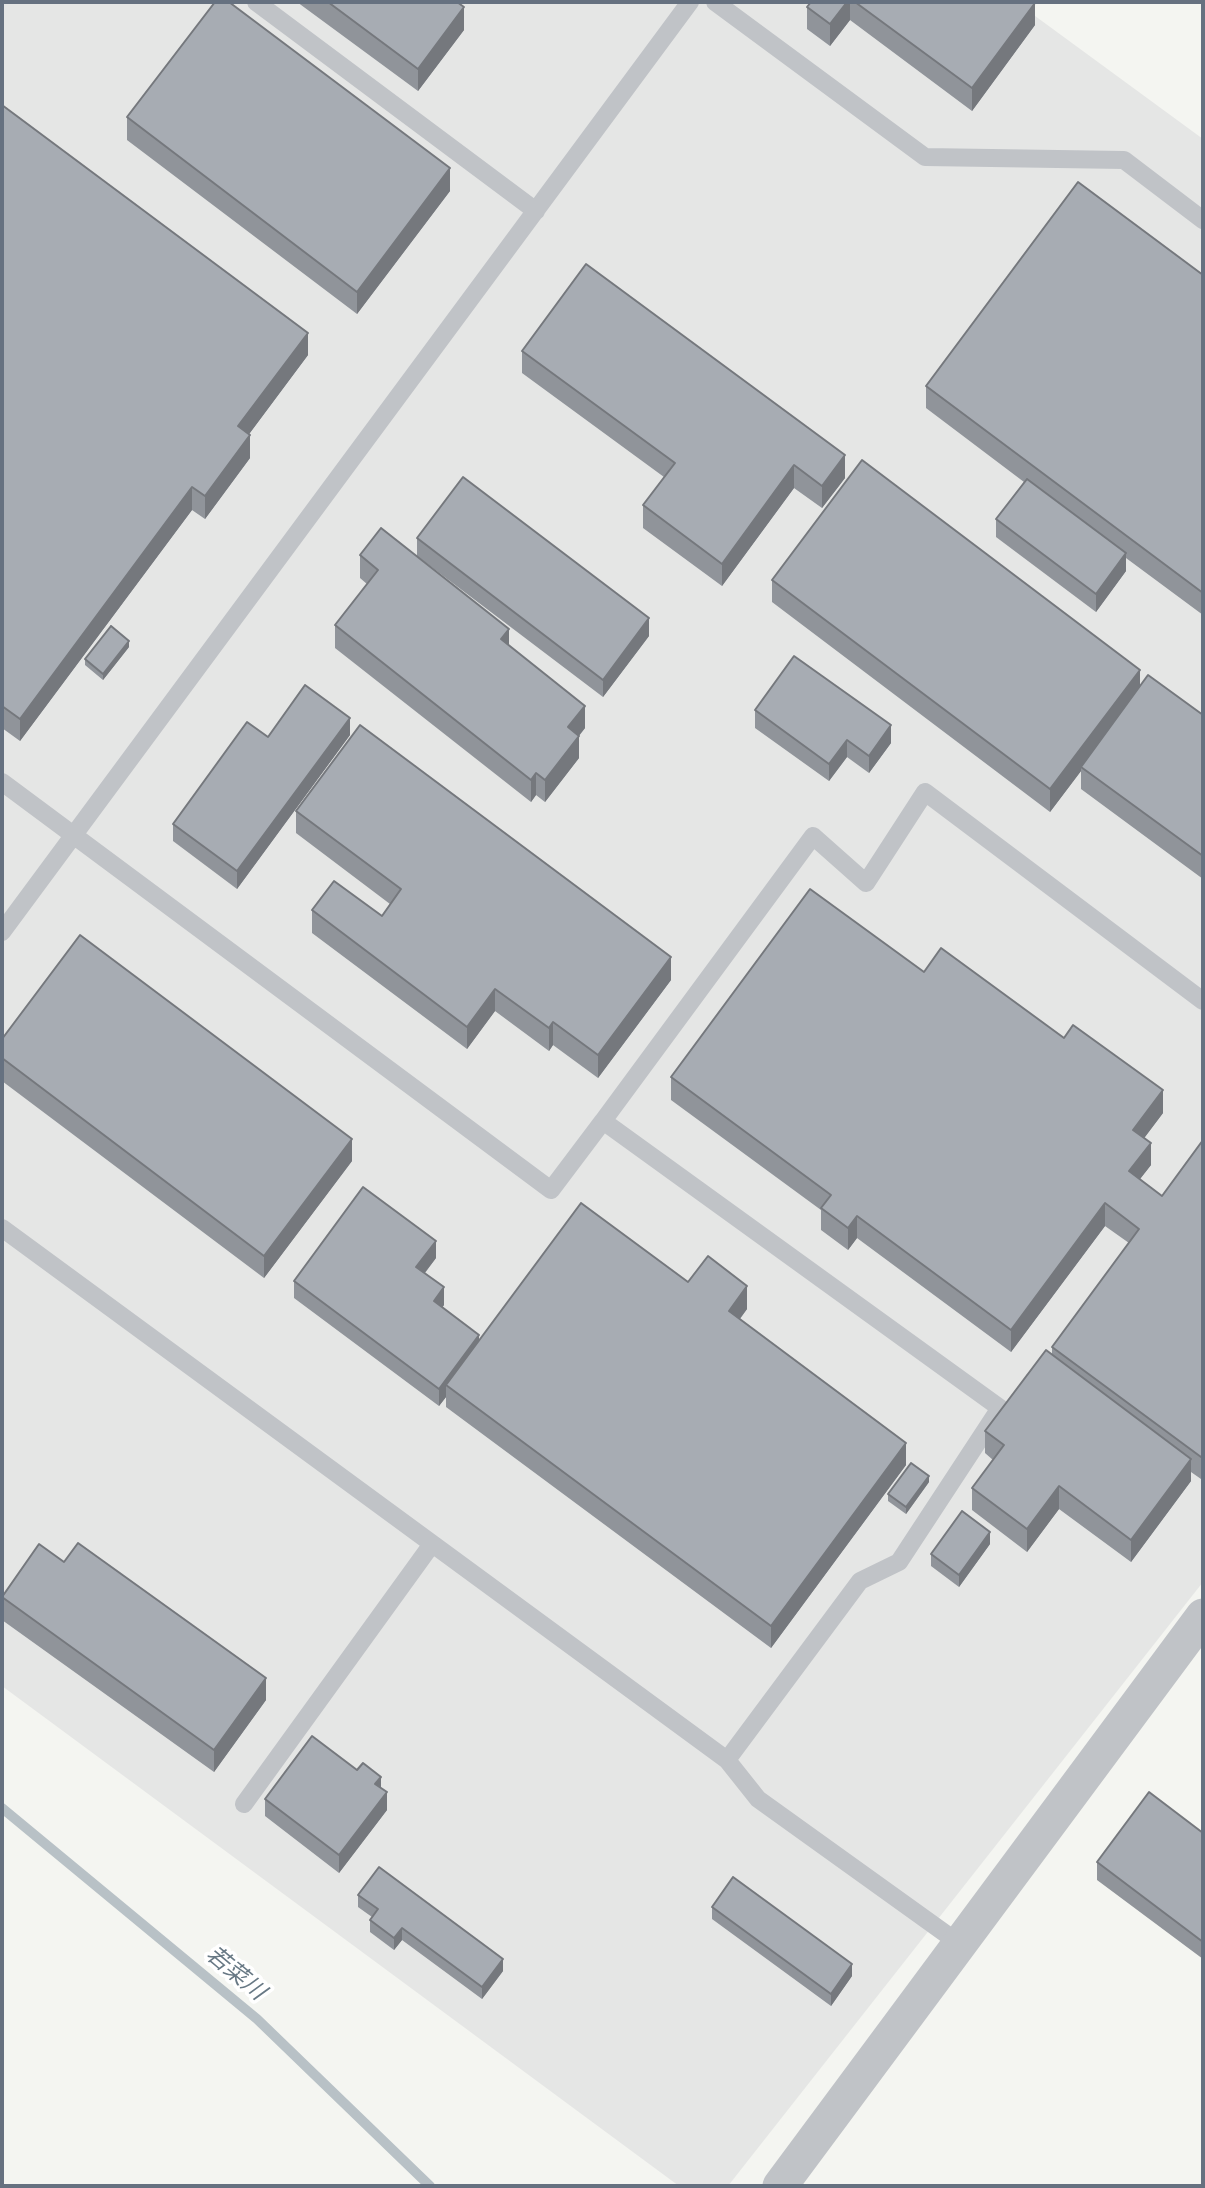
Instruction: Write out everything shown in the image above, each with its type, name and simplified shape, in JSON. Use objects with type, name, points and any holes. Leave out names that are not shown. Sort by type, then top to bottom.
[{"type":"street","points":[[780,2186],[1203,1616]]},
{"type":"lane","points":[[256,2],[536,211]]},
{"type":"lane","points":[[2,932],[690,2]]},
{"type":"lane","points":[[715,2],[925,157],[1124,160],[1203,219]]},
{"type":"lane","points":[[2,782],[551,1190],[813,836],[866,883],[925,792],[1203,1001]]},
{"type":"lane","points":[[603,1121],[1000,1408],[899,1562],[860,1581],[727,1760]]},
{"type":"lane","points":[[2,1228],[727,1760],[758,1799],[960,1944]]},
{"type":"lane","points":[[244,1804],[432,1544]]},
{"type":"shaded area","points":[[2,2],[1016,2],[1203,139],[1203,1582],[728,2186],[679,2186],[2,1686]]},
{"type":"building","points":[[215,2],[229,2],[450,168],[357,292],[127,117]]},
{"type":"building","points":[[328,2],[457,2],[464,7],[418,69]]},
{"type":"building","points":[[811,2],[847,2],[830,24],[807,7]]},
{"type":"building","points":[[855,2],[1034,2],[1035,3],[972,88]]},
{"type":"building","points":[[2,105],[308,333],[238,426],[250,435],[205,496],[192,487],[20,719],[2,706]]},
{"type":"building","points":[[1078,182],[1203,275],[1203,593],[926,386]]},
{"type":"building","points":[[586,264],[845,455],[822,486],[794,465],[722,564],[643,505],[675,463],[522,351]]},
{"type":"building","points":[[862,460],[1140,670],[1050,789],[772,580]]},
{"type":"building","points":[[463,477],[649,618],[603,680],[417,538]]},
{"type":"building","points":[[1027,479],[1126,553],[1096,594],[996,519]]},
{"type":"building","points":[[381,528],[509,629],[501,639],[585,706],[568,727],[579,736],[545,780],[536,773],[531,780],[335,625],[378,570],[360,555]]},
{"type":"building","points":[[111,626],[129,641],[103,674],[85,659]]},
{"type":"building","points":[[794,656],[891,725],[869,756],[847,740],[829,764],[755,710]]},
{"type":"building","points":[[1148,675],[1203,715],[1203,856],[1081,767]]},
{"type":"building","points":[[305,685],[350,718],[237,871],[173,824],[247,722],[268,737]]},
{"type":"building","points":[[360,725],[671,957],[598,1055],[553,1022],[549,1028],[495,989],[467,1027],[312,910],[334,881],[382,916],[401,889],[296,811]]},
{"type":"building","points":[[810,889],[924,972],[941,948],[1064,1038],[1073,1025],[1163,1090],[1133,1130],[1151,1143],[1129,1171],[1162,1196],[1203,1140],[1201,1457],[1052,1347],[1139,1229],[1105,1203],[1011,1330],[857,1216],[848,1228],[821,1208],[831,1195],[671,1077]]},
{"type":"building","points":[[80,935],[352,1139],[264,1256],[2,1058],[2,1039]]},
{"type":"building","points":[[363,1187],[436,1241],[416,1267],[444,1287],[434,1301],[479,1335],[439,1389],[294,1281]]},
{"type":"building","points":[[581,1203],[688,1282],[708,1256],[747,1286],[729,1311],[906,1443],[771,1626],[446,1385]]},
{"type":"building","points":[[1046,1350],[1191,1459],[1131,1540],[1059,1486],[1027,1529],[972,1488],[1004,1445],[985,1431]]},
{"type":"building","points":[[911,1463],[929,1476],[906,1507],[888,1494]]},
{"type":"building","points":[[962,1511],[990,1532],[959,1575],[931,1554]]},
{"type":"building","points":[[78,1543],[266,1678],[214,1750],[2,1597],[39,1544],[64,1562]]},
{"type":"building","points":[[312,1736],[357,1770],[363,1763],[381,1777],[375,1784],[387,1792],[339,1855],[265,1799]]},
{"type":"building","points":[[1149,1792],[1203,1833],[1203,1942],[1097,1862]]},
{"type":"building","points":[[379,1867],[503,1959],[482,1987],[402,1928],[394,1938],[370,1920],[378,1909],[358,1895]]},
{"type":"building","points":[[733,1877],[852,1964],[831,1994],[712,1907]]},
{"type":"waterway","name":"若菜川","points":[[2,1808],[257,2019],[430,2186]]}]
